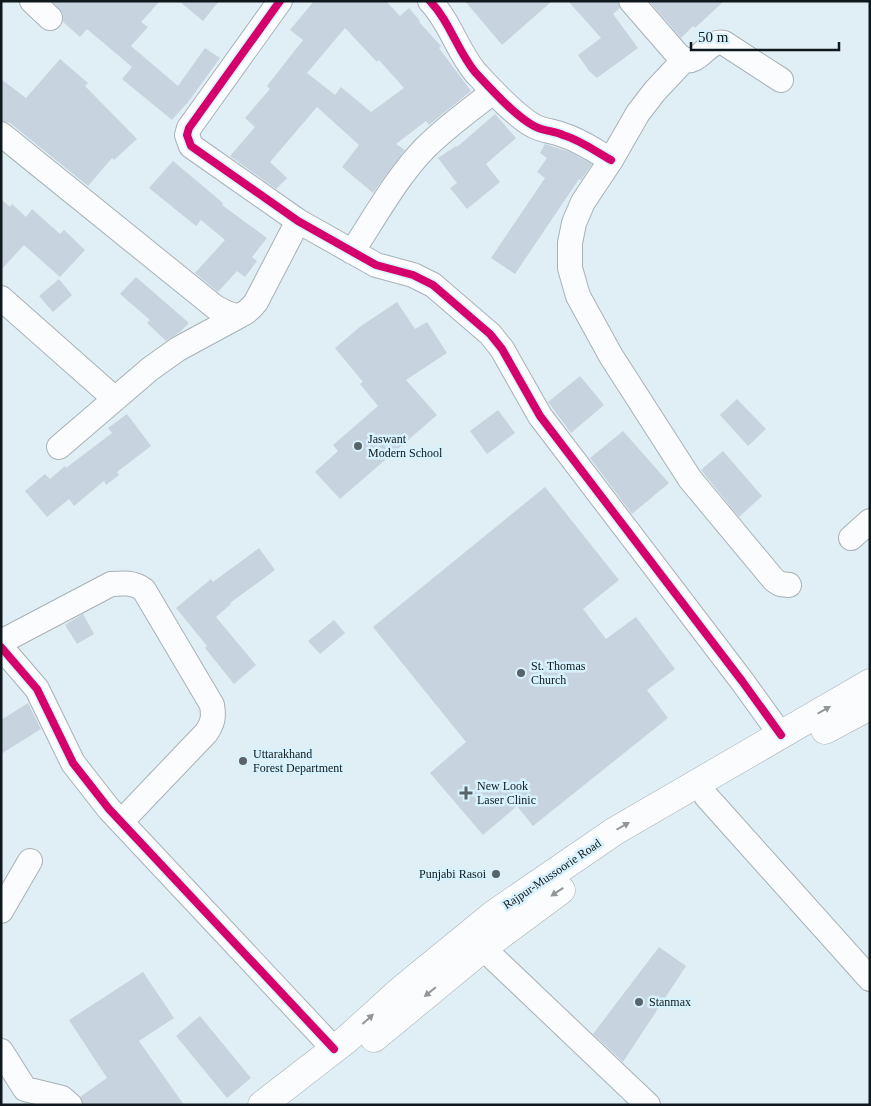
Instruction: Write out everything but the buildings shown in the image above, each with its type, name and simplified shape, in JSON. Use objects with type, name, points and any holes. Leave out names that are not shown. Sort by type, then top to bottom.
[{"type":"main road","name":"Rajpur-Mussoorie Road","points":[[262,1105],[334,1049],[401,990],[494,914],[615,831],[870,683]]},
{"type":"main road","name":"Rajpur-Mussoorie Road","points":[[289,1105],[484,948],[579,877],[706,796],[870,706]]},
{"type":"street","points":[[32,1],[50,18]]},
{"type":"street","points":[[280,1],[192,122],[187,135],[192,146],[298,221],[352,252],[376,265],[424,279],[446,295],[490,334],[502,349],[540,416],[781,735]]},
{"type":"street","points":[[430,1],[446,23],[466,60],[494,92],[524,120],[534,126],[577,140],[611,160]]},
{"type":"street","points":[[631,1],[684,60],[693,60],[714,43],[724,43],[781,80]]},
{"type":"street","points":[[684,60],[655,91],[638,113],[611,160],[583,202],[574,223],[570,243],[570,268],[578,296],[611,356],[690,479],[774,580],[780,584],[789,585]]},
{"type":"street","points":[[352,252],[386,200],[420,154],[438,136],[494,92]]},
{"type":"street","points":[[1,134],[215,308],[229,315],[239,316]]},
{"type":"street","points":[[59,447],[150,370],[178,349],[249,311],[256,302],[298,221]]},
{"type":"street","points":[[1,298],[115,399]]},
{"type":"street","points":[[851,538],[869,522]]},
{"type":"street","points":[[1,642],[111,584],[124,583],[139,586],[144,590],[212,705],[214,714],[213,724],[206,733],[121,822]]},
{"type":"street","points":[[1,647],[36,690],[73,763],[108,809],[334,1049]]},
{"type":"street","points":[[706,796],[870,979]]},
{"type":"street","points":[[1,911],[30,861]]},
{"type":"street","points":[[484,948],[648,1105]]},
{"type":"street","points":[[1,1051],[25,1089],[62,1098],[70,1105]]},
{"type":"cycle path","points":[[280,1],[189,128],[187,135],[191,146],[298,221],[376,265],[413,275],[433,285],[490,334],[502,349],[540,416],[781,735]]},
{"type":"cycle path","points":[[430,1],[443,18],[463,55],[475,72],[511,109],[534,126],[575,140],[611,160]]},
{"type":"cycle path","points":[[1,647],[37,689],[73,763],[109,809],[334,1049]]},
{"type":"place","name":"Jaswant Modern School","points":[[358,446]]},
{"type":"place","name":"St. Thomas Church","points":[[521,673]]},
{"type":"place","name":"Uttarakhand Forest Department","points":[[243,761]]},
{"type":"place","name":"New Look Laser Clinic","points":[[466,793]]},
{"type":"place","name":"Punjabi Rasoi","points":[[496,874]]},
{"type":"place","name":"Stanmax","points":[[639,1002]]}]
